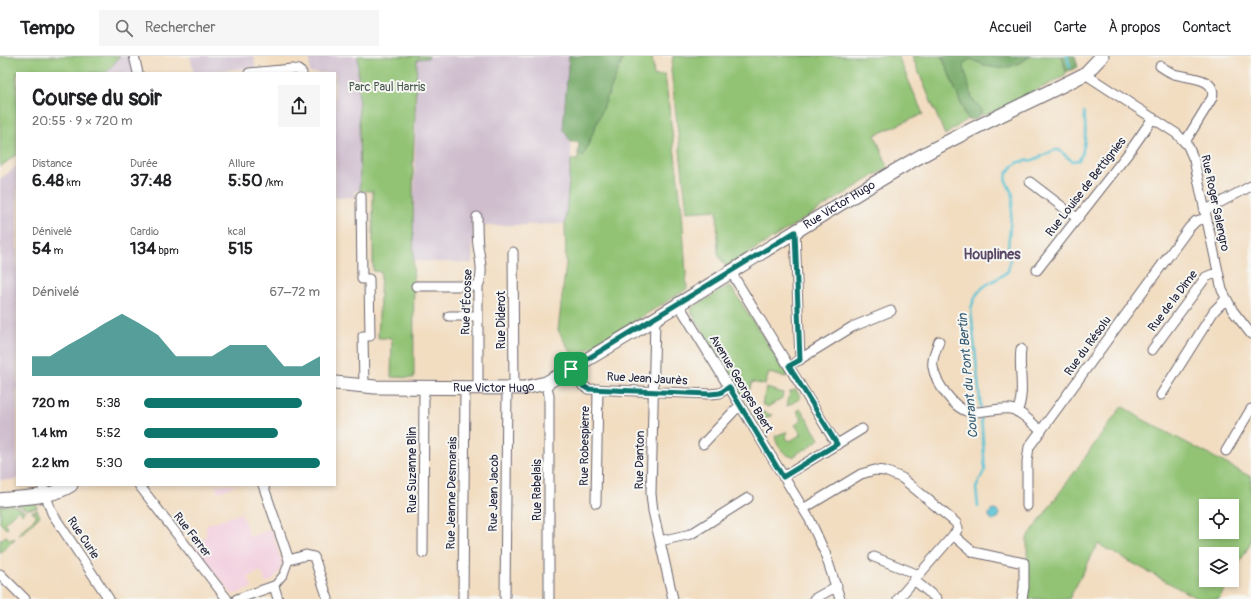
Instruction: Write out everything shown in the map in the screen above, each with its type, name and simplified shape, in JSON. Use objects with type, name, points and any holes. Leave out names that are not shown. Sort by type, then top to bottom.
[{"type":"main road","name":"Rue Victor Hugo","points":[[339,385],[530,388],[546,383],[679,305],[795,232],[919,158],[1085,74],[1102,56]]},
{"type":"main road","points":[[0,500],[44,492],[59,486]]},
{"type":"main road","points":[[0,493],[59,491],[69,486]]},
{"type":"street","points":[[134,56],[138,72]]},
{"type":"street","points":[[1160,66],[1172,74],[1200,79],[1210,86],[1213,92],[1212,98],[1185,142]]},
{"type":"street","points":[[260,72],[292,69],[301,72]]},
{"type":"street","name":"Rue Roger Salengro","points":[[1085,74],[1177,134],[1190,149],[1194,160],[1218,272],[1226,299],[1248,324],[1251,334]]},
{"type":"street","name":"Rue Louise de Bettignies","points":[[1037,270],[1130,151],[1153,118]]},
{"type":"street","points":[[1030,182],[1077,218]]},
{"type":"street","name":"Rue du Résolu","points":[[1027,506],[1027,456],[1029,447],[1189,228],[1205,214],[1251,186]]},
{"type":"street","points":[[361,196],[362,279],[369,279],[370,336],[363,336],[364,386]]},
{"type":"street","name":"Rue d'Écosse","points":[[472,388],[481,257],[478,245],[477,217]]},
{"type":"street","points":[[795,232],[800,360]]},
{"type":"street","name":"Rue Diderot","points":[[510,388],[513,252]]},
{"type":"street","points":[[731,272],[837,444]]},
{"type":"street","name":"Rue de la Dime","points":[[1152,350],[1206,276],[1218,272]]},
{"type":"street","points":[[416,286],[478,286]]},
{"type":"street","points":[[1161,395],[1214,311],[1226,299]]},
{"type":"street","name":"Avenue Georges Baert","points":[[679,305],[803,509],[822,544],[840,599]]},
{"type":"street","points":[[789,366],[852,327],[891,311]]},
{"type":"street","points":[[449,316],[478,316]]},
{"type":"street","name":"Rue Danton","points":[[655,319],[651,494],[673,599]]},
{"type":"street","points":[[939,341],[932,366],[942,388],[962,410],[974,412],[1007,409],[1017,412],[1041,430]]},
{"type":"street","points":[[1017,412],[1021,400],[1021,349]]},
{"type":"street","name":"Rue Jean Jaurès","points":[[571,369],[583,386],[598,389],[715,394],[729,387]]},
{"type":"street","name":"Rue Rabelais","points":[[546,383],[550,395],[549,599]]},
{"type":"street","name":"Rue Suzanne Blin","points":[[423,554],[424,387]]},
{"type":"street","name":"Rue Jeanne Desmarais","points":[[463,599],[472,388]]},
{"type":"street","name":"Rue Jean Jacob","points":[[505,599],[510,388]]},
{"type":"street","name":"Rue Robespierre","points":[[596,502],[598,389]]},
{"type":"street","points":[[703,444],[735,410],[741,406]]},
{"type":"street","points":[[1226,451],[1251,410]]},
{"type":"street","points":[[783,477],[862,429]]},
{"type":"street","points":[[803,509],[861,474],[870,471],[885,471],[902,478],[956,523],[958,528],[954,535],[898,599]]},
{"type":"street","name":"Rue Ferrer","points":[[140,486],[227,599]]},
{"type":"street","points":[[237,599],[274,586],[286,571],[289,560],[263,486]]},
{"type":"street","name":"Rue Curie","points":[[44,492],[53,516],[109,599]]},
{"type":"street","points":[[660,542],[691,534],[748,498]]},
{"type":"street","points":[[954,535],[973,552],[1024,563],[1024,587],[1022,599]]},
{"type":"street","points":[[289,560],[304,555],[312,556],[328,599]]},
{"type":"street","points":[[874,558],[916,578],[937,599]]},
{"type":"street","points":[[0,574],[25,599]]},
{"type":"street","points":[[274,586],[278,599]]},
{"type":"street","points":[[814,599],[837,586]]},
{"type":"shaded area","points":[[120,56],[137,56],[142,72],[108,72]]},
{"type":"shaded area","points":[[190,56],[254,56],[255,67],[194,72]]},
{"type":"shaded area","points":[[358,56],[360,191],[354,191],[355,197],[336,198],[336,72],[309,72],[310,57]]},
{"type":"shaded area","points":[[429,56],[569,56],[563,129],[571,142],[571,160],[565,224],[474,226],[472,263],[413,261],[417,58],[428,58]]},
{"type":"shaded area","points":[[16,167],[16,480],[0,480],[0,179]]},
{"type":"shaded area","points":[[215,486],[235,486],[218,492]]},
{"type":"shaded area","points":[[241,513],[250,537],[271,529],[282,563],[278,574],[273,579],[266,583],[261,571],[248,577],[252,588],[233,595],[194,546],[206,536],[206,525]]},
{"type":"green space","points":[[0,56],[120,56],[107,72],[16,72],[16,155],[0,167]]},
{"type":"green space","name":"Parc Paul Harris","points":[[358,56],[429,56],[428,58],[417,59],[413,165],[414,378],[391,377],[392,338],[378,338],[381,272],[373,271],[373,191],[360,191]]},
{"type":"green space","points":[[569,56],[624,56],[583,157],[578,154],[579,142],[571,142],[563,129]]},
{"type":"green space","points":[[624,56],[652,56],[654,76],[665,75],[682,211],[687,289],[574,358],[558,330],[566,264],[565,224],[571,160],[578,160],[578,154],[583,157]]},
{"type":"green space","points":[[673,56],[898,56],[923,114],[875,135],[888,167],[726,267],[718,254],[717,210],[687,212],[671,70]]},
{"type":"green space","points":[[912,56],[942,56],[967,119],[945,135]]},
{"type":"green space","points":[[942,56],[1031,56],[1015,65],[1002,68],[988,66],[971,59],[963,63],[972,99],[982,110],[980,115],[975,120],[967,119]]},
{"type":"green space","points":[[1031,56],[1062,56],[1066,72],[1065,76],[989,114],[980,115],[982,110],[972,99],[962,63],[971,59],[988,66],[1002,68],[1015,65]]},
{"type":"green space","points":[[1062,56],[1075,56],[1078,67],[1066,72]]},
{"type":"green space","points":[[728,286],[731,287],[787,374],[786,377],[769,373],[765,385],[752,382],[746,399],[741,395],[691,311],[693,307]]},
{"type":"green space","points":[[766,388],[783,393],[782,398],[768,407],[762,404]]},
{"type":"green space","points":[[796,390],[801,398],[787,406],[790,392]]},
{"type":"green space","points":[[1122,406],[1142,419],[1251,477],[1251,542],[1239,563],[1239,547],[1199,547],[1199,587],[1226,587],[1219,599],[1198,599],[1098,544],[1069,599],[1028,599],[1027,538]]},
{"type":"green space","points":[[801,409],[819,439],[807,449],[804,449],[793,457],[787,455],[781,450],[775,436],[786,432],[786,438],[790,441],[802,434],[795,425],[802,419],[797,411]]},
{"type":"green space","points":[[760,411],[772,415],[760,423],[754,416]]},
{"type":"green space","points":[[36,502],[37,508],[27,509],[17,505]]},
{"type":"green space","points":[[12,505],[25,511],[22,514],[18,510],[4,523],[8,527],[6,529],[0,523],[0,506]]},
{"type":"green space","points":[[37,510],[40,516],[20,535],[18,534],[36,517],[32,511]]},
{"type":"green space","points":[[6,536],[11,540],[14,538],[15,539],[0,553],[0,540]]},
{"type":"water","points":[[992,510],[996,510],[999,515],[996,520],[992,520],[989,517],[989,513]]},
{"type":"waterway","name":"Courant du Pont Bertin","points":[[1067,56],[1070,67]]},
{"type":"waterway","name":"Courant du Pont Bertin","points":[[981,410],[971,309],[974,300],[981,289],[1008,271],[1010,261],[1008,248],[1013,195],[1006,181],[1007,173],[1019,162],[1033,160],[1055,150],[1059,150],[1072,161],[1079,160],[1085,143],[1084,112]]},
{"type":"waterway","name":"Courant du Pont Bertin","points":[[978,507],[976,488],[985,469],[981,415]]},
{"type":"district","name":"Houplines","points":[[992,254]]},
{"type":"route","points":[[795,232],[800,360],[789,366],[837,444],[783,477],[729,387],[720,393],[715,394],[588,389],[581,384],[571,369],[687,300],[743,263],[795,232]]}]
